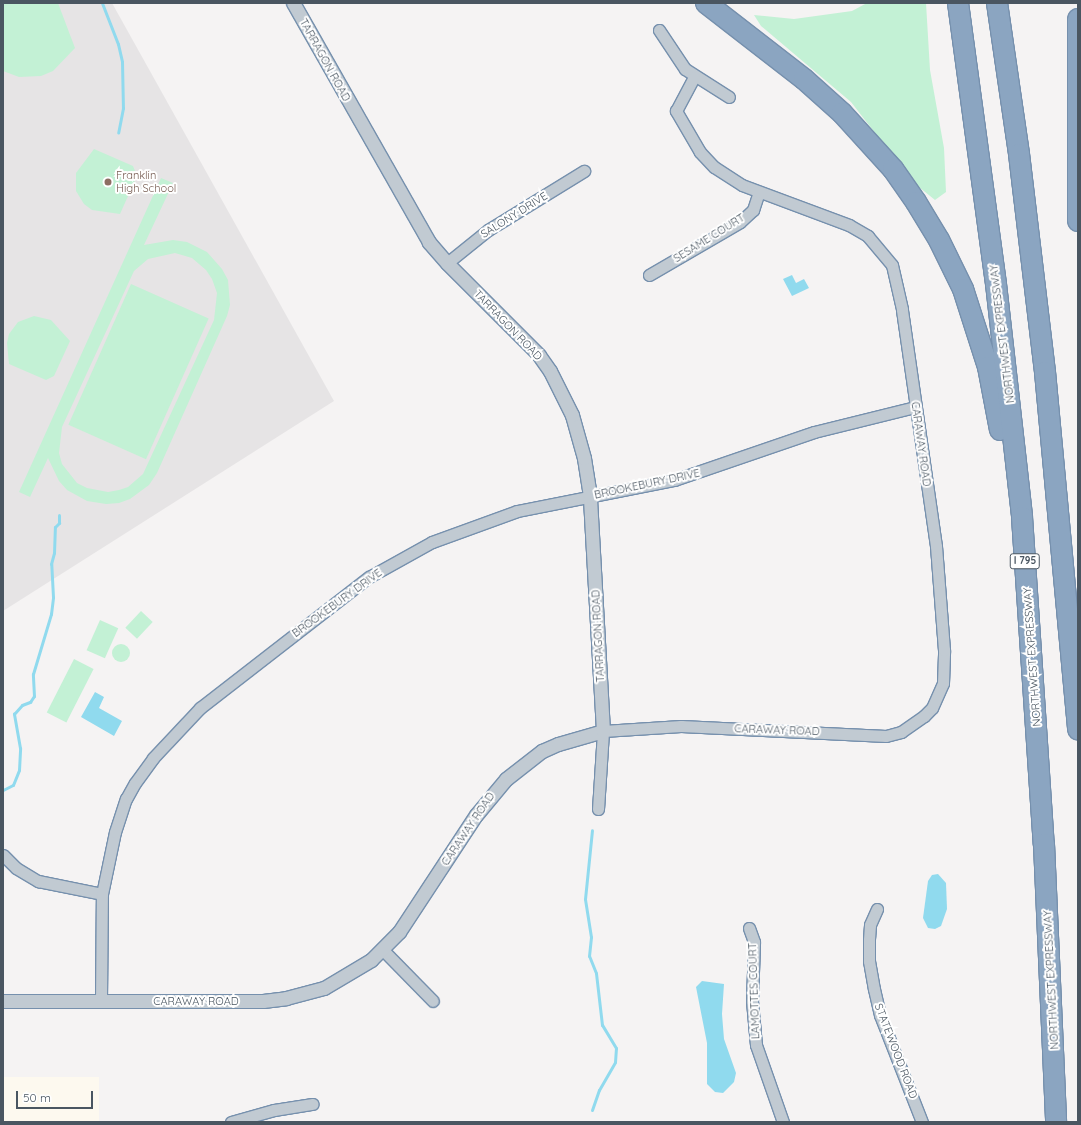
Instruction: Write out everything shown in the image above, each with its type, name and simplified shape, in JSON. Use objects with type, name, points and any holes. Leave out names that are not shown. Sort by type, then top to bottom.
[{"type":"highway","points":[[706,3],[804,79],[842,113],[893,169],[939,240],[963,288],[988,367],[997,407],[1012,519],[1030,621]]},
{"type":"highway","name":"NORTHWEST EXPRESSWAY","points":[[958,3],[1007,376],[1030,621],[1051,977],[1056,1122]]},
{"type":"highway","points":[[997,3],[1019,154],[1045,372],[1078,729]]},
{"type":"highway","points":[[1078,19],[1078,221]]},
{"type":"street","name":"TARRAGON ROAD","points":[[293,3],[409,209],[447,263],[527,341],[550,371],[579,437],[590,496],[603,730],[598,809]]},
{"type":"street","points":[[659,30],[674,55],[694,77],[729,97]]},
{"type":"street","name":"CARAWAY ROAD","points":[[3,1001],[248,1001],[286,998],[308,994],[339,981],[383,950],[419,904],[476,815],[506,779],[542,752],[566,741],[603,730],[681,726],[886,736],[901,732],[914,724],[932,708],[942,683],[944,650],[936,546],[897,281],[892,265],[882,250],[868,236],[849,225],[742,185],[714,167],[700,152],[676,111],[694,77]]},
{"type":"street","name":"SALONY DRIVE","points":[[447,263],[488,230],[584,171]]},
{"type":"street","name":"SESAME COURT","points":[[649,275],[740,222],[753,210],[759,192]]},
{"type":"street","name":"BROOKEBURY DRIVE","points":[[101,1000],[102,894],[115,832],[129,793],[153,758],[200,708],[369,577],[432,542],[503,515],[674,480],[814,432],[915,407]]},
{"type":"street","points":[[3,855],[16,868],[38,881],[102,894]]},
{"type":"street","name":"STATEWOOD ROAD","points":[[877,909],[870,925],[869,940],[869,961],[874,989],[880,1015],[922,1122]]},
{"type":"street","name":"LAMOTTES COURT","points":[[749,928],[754,942],[752,1001],[756,1045],[783,1122]]},
{"type":"street","points":[[383,950],[433,1001]]},
{"type":"street","points":[[231,1122],[274,1110],[312,1104]]},
{"type":"shaded area","name":"Franklin High School","points":[[3,3],[112,3],[334,401],[3,611]]},
{"type":"shaded area","points":[[3,1077],[99,1077],[99,1122],[3,1122]]},
{"type":"green space","points":[[3,3],[58,3],[75,48],[53,71],[41,76],[19,77],[3,71]]},
{"type":"green space","points":[[867,3],[926,3],[930,70],[944,148],[946,192],[935,200],[914,183],[851,102],[761,26],[754,15],[794,19],[852,11]]},
{"type":"green space","points":[[94,149],[133,166],[137,176],[120,214],[92,210],[84,204],[76,191],[76,173]]},
{"type":"green space","points":[[161,178],[173,183],[144,245],[173,240],[187,242],[207,252],[222,269],[228,280],[230,305],[227,316],[157,473],[149,485],[130,499],[119,503],[106,504],[87,501],[67,490],[59,481],[48,458],[30,497],[19,492]],"holes":[[[175,253],[192,258],[206,270],[212,279],[217,293],[214,320],[143,474],[128,487],[119,490],[108,492],[87,488],[77,483],[62,464],[59,453],[62,427],[134,271],[148,259]]]},
{"type":"green space","points":[[131,284],[209,319],[146,459],[68,425]]},
{"type":"green space","points":[[34,316],[51,320],[70,341],[54,376],[46,380],[9,364],[7,343],[9,334],[18,322]]},
{"type":"green space","points":[[141,611],[153,622],[137,639],[125,628]]},
{"type":"green space","points":[[100,620],[118,628],[105,658],[87,650]]},
{"type":"green space","points":[[121,644],[127,647],[130,653],[127,659],[121,662],[115,659],[112,653],[115,647]]},
{"type":"green space","points":[[74,659],[94,669],[66,722],[47,712]]},
{"type":"water","points":[[792,275],[796,283],[804,279],[809,288],[792,296],[783,279]]},
{"type":"water","points":[[95,692],[104,697],[99,708],[122,721],[114,736],[81,717]]},
{"type":"water","points":[[938,874],[946,883],[947,909],[941,926],[935,929],[928,928],[923,918],[928,881],[932,875]]},
{"type":"water","points":[[702,981],[724,984],[722,1014],[724,1039],[736,1073],[734,1082],[723,1093],[715,1092],[707,1084],[707,1043],[696,987]]},
{"type":"waterway","points":[[102,3],[118,44],[122,62],[123,108],[118,133]]},
{"type":"waterway","points":[[3,790],[13,785],[19,770],[20,748],[14,714],[22,705],[30,702],[34,696],[33,674],[51,614],[53,597],[51,564],[54,553],[55,527],[59,523],[59,515]]},
{"type":"waterway","points":[[592,830],[585,899],[591,937],[589,956],[596,973],[602,1025],[616,1048],[615,1062],[599,1090],[592,1110]]},
{"type":"place","name":"Franklin High School","points":[[108,182]]}]
